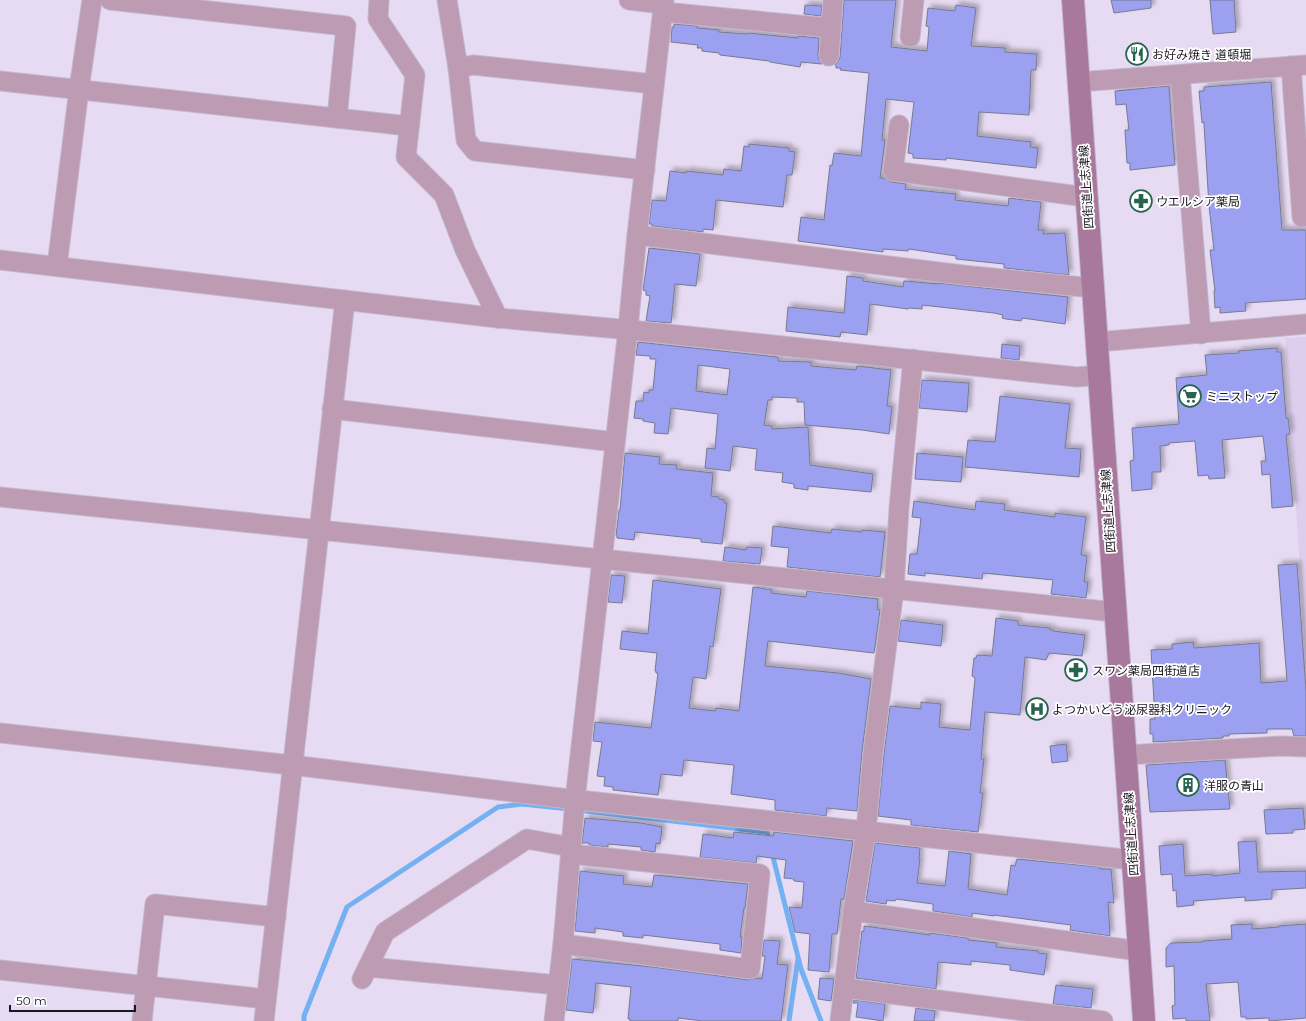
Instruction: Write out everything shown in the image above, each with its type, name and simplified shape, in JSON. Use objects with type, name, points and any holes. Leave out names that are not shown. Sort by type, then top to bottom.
[{"type":"main road","name":"四街道上志津線","points":[[1072,0],[1144,1021]]},
{"type":"street","points":[[57,266],[79,89],[92,0]]},
{"type":"street","points":[[110,0],[346,26],[337,118]]},
{"type":"street","points":[[379,0],[378,20],[415,75],[406,157],[444,195],[465,250],[498,318]]},
{"type":"street","points":[[447,0],[458,68],[466,140],[475,151],[645,170]]},
{"type":"street","points":[[629,0],[831,28]]},
{"type":"street","points":[[829,56],[833,0]]},
{"type":"street","points":[[910,37],[914,0]]},
{"type":"street","points":[[554,1021],[563,944],[574,806],[663,5]]},
{"type":"street","points":[[458,68],[473,64],[654,84]]},
{"type":"street","points":[[1078,82],[1298,65],[1302,217]]},
{"type":"street","points":[[1180,75],[1201,334]]},
{"type":"street","points":[[0,80],[409,126]]},
{"type":"street","points":[[899,125],[893,171],[1086,197]]},
{"type":"street","points":[[637,235],[947,273],[1093,288]]},
{"type":"street","points":[[0,260],[498,318],[628,329],[1077,377],[1099,375]]},
{"type":"street","points":[[264,1021],[345,300]]},
{"type":"street","points":[[1097,342],[1306,324]]},
{"type":"street","points":[[840,1021],[853,911],[866,832],[873,753],[894,589],[898,508],[913,359]]},
{"type":"street","points":[[332,409],[615,442]]},
{"type":"street","points":[[0,497],[1115,612]]},
{"type":"street","points":[[0,733],[292,766],[574,806],[866,832],[1133,860]]},
{"type":"street","points":[[1126,755],[1281,746],[1306,747]]},
{"type":"street","points":[[558,985],[365,973],[385,932],[527,839],[571,850],[760,874],[750,970],[563,944]]},
{"type":"street","points":[[142,1021],[154,904],[276,917]]},
{"type":"street","points":[[853,911],[1139,951]]},
{"type":"street","points":[[0,970],[266,999]]},
{"type":"street","points":[[844,988],[1103,1021]]},
{"type":"shaded area","points":[[1306,337],[1306,662],[1285,338]]},
{"type":"building","points":[[844,0],[896,0],[891,47],[927,51],[929,27],[926,26],[928,8],[955,11],[956,5],[976,8],[971,46],[1005,48],[1005,52],[1037,54],[1036,70],[1031,70],[1029,115],[979,112],[977,136],[1031,142],[1030,147],[1038,148],[1036,168],[946,158],[946,160],[913,158],[913,154],[908,153],[914,102],[886,99],[882,140],[885,140],[880,178],[906,184],[905,189],[956,194],[955,200],[1008,206],[1009,198],[1041,202],[1038,230],[1044,230],[1043,234],[1065,233],[1069,275],[1004,268],[1004,264],[956,259],[956,256],[909,249],[908,251],[883,249],[883,252],[798,241],[801,217],[824,220],[830,165],[832,166],[834,153],[861,156],[869,73],[840,70],[841,68],[836,68],[835,65],[840,57]]},
{"type":"building","points":[[1111,0],[1151,0],[1151,8],[1114,13]]},
{"type":"building","points":[[1210,0],[1234,0],[1236,32],[1213,34]]},
{"type":"building","points":[[805,5],[822,6],[821,16],[804,14]]},
{"type":"building","points":[[674,24],[697,26],[697,28],[719,30],[719,32],[798,38],[798,36],[819,38],[818,56],[822,64],[801,62],[800,67],[702,51],[702,48],[697,48],[698,45],[671,42],[672,27],[674,27]]},
{"type":"building","points":[[1271,82],[1282,230],[1306,230],[1306,299],[1245,303],[1246,311],[1220,313],[1220,307],[1215,308],[1215,291],[1210,250],[1214,250],[1209,206],[1204,122],[1202,123],[1199,91],[1204,91],[1204,87]]},
{"type":"building","points":[[1169,86],[1175,165],[1130,170],[1130,163],[1127,163],[1125,130],[1129,130],[1126,104],[1116,105],[1115,91]]},
{"type":"building","points":[[749,144],[789,148],[789,151],[795,152],[792,175],[787,175],[783,207],[716,200],[713,230],[703,229],[703,232],[652,226],[652,224],[649,224],[652,200],[666,201],[670,171],[686,173],[686,171],[723,175],[724,169],[741,171],[744,146],[749,147]]},
{"type":"building","points":[[649,248],[700,254],[696,286],[675,284],[671,323],[646,321],[650,296],[646,295],[646,291],[643,290]]},
{"type":"building","points":[[847,276],[863,278],[863,281],[903,287],[904,281],[938,283],[1068,297],[1065,324],[1022,318],[1021,321],[1002,318],[1003,315],[994,313],[922,305],[922,309],[908,309],[870,304],[867,335],[841,332],[840,337],[786,331],[788,307],[844,313]]},
{"type":"building","points":[[638,342],[777,357],[778,361],[811,362],[811,366],[856,370],[857,366],[891,370],[887,406],[892,407],[889,434],[805,425],[804,402],[797,402],[797,398],[772,397],[772,400],[768,400],[764,425],[772,426],[772,429],[808,427],[810,465],[873,474],[871,492],[808,486],[808,490],[794,488],[794,484],[782,482],[783,473],[755,470],[757,449],[733,446],[730,471],[705,468],[707,448],[715,449],[718,414],[671,408],[668,434],[654,433],[655,423],[634,418],[636,401],[643,401],[644,392],[649,393],[649,390],[653,390],[656,359],[650,359],[650,356],[636,355]],"holes":[[[698,365],[730,369],[727,395],[696,391]]]},
{"type":"building","points":[[1002,344],[1020,346],[1019,360],[1001,358]]},
{"type":"building","points":[[1277,348],[1277,352],[1281,352],[1286,418],[1288,418],[1290,434],[1286,435],[1293,506],[1272,508],[1270,474],[1262,475],[1261,461],[1266,461],[1263,436],[1222,440],[1225,478],[1209,479],[1208,475],[1198,476],[1195,441],[1169,443],[1169,445],[1160,446],[1161,472],[1152,472],[1152,489],[1132,491],[1130,461],[1134,460],[1132,428],[1179,424],[1176,378],[1207,375],[1205,355],[1239,353],[1238,351]]},
{"type":"building","points":[[922,380],[969,383],[967,412],[919,408]]},
{"type":"building","points":[[1000,396],[1070,404],[1065,448],[1081,449],[1079,477],[965,467],[968,440],[995,442]]},
{"type":"building","points":[[625,453],[660,457],[659,464],[677,465],[676,469],[713,473],[711,496],[719,497],[719,499],[724,500],[724,503],[727,503],[722,544],[701,542],[701,539],[635,532],[634,540],[617,538]]},
{"type":"building","points":[[917,453],[963,457],[961,482],[915,479]]},
{"type":"building","points":[[914,501],[975,510],[976,501],[1005,504],[1004,510],[1055,517],[1055,513],[1086,517],[1081,555],[1087,556],[1084,582],[1088,582],[1086,598],[1051,594],[1053,580],[983,573],[982,579],[925,573],[925,576],[908,574],[910,554],[917,554],[921,518],[912,517]]},
{"type":"building","points":[[773,526],[831,533],[832,529],[862,532],[862,530],[885,532],[880,577],[787,567],[789,548],[771,546]]},
{"type":"building","points":[[725,547],[746,550],[747,547],[762,548],[760,564],[723,561]]},
{"type":"building","points":[[1297,564],[1306,690],[1306,736],[1294,736],[1292,729],[1267,729],[1267,733],[1229,734],[1229,736],[1223,736],[1223,738],[1153,742],[1153,734],[1150,734],[1150,719],[1155,719],[1151,650],[1172,649],[1172,644],[1193,642],[1194,648],[1259,643],[1261,683],[1287,681],[1278,565]]},
{"type":"building","points":[[611,575],[625,576],[622,603],[608,602]]},
{"type":"building","points":[[653,580],[721,589],[713,647],[710,646],[706,679],[693,677],[689,708],[715,711],[716,708],[739,711],[753,587],[772,590],[771,593],[806,597],[807,591],[878,599],[877,609],[880,610],[874,653],[768,641],[765,666],[838,673],[871,679],[862,752],[857,811],[827,808],[826,816],[775,810],[775,800],[731,794],[734,765],[684,760],[682,776],[661,774],[658,795],[613,790],[613,787],[604,786],[605,777],[597,776],[602,742],[593,741],[595,722],[651,728],[658,673],[655,671],[657,653],[620,649],[622,631],[648,634]]},
{"type":"building","points":[[996,618],[1018,621],[1018,625],[1050,628],[1050,630],[1053,631],[1085,635],[1082,656],[1049,653],[1046,660],[1025,657],[1020,715],[985,712],[981,759],[984,759],[980,793],[983,793],[978,832],[911,825],[911,820],[878,816],[890,706],[921,709],[921,702],[941,704],[939,727],[970,730],[975,678],[972,676],[974,658],[976,658],[977,655],[992,656]]},
{"type":"building","points":[[901,620],[943,625],[941,646],[898,641]]},
{"type":"building","points":[[1066,744],[1068,761],[1052,763],[1050,746]]},
{"type":"building","name":"洋服の青山","points":[[1225,760],[1230,809],[1150,812],[1146,765]]},
{"type":"building","points":[[1303,808],[1305,829],[1293,830],[1293,833],[1266,834],[1264,810]]},
{"type":"building","points":[[585,818],[641,823],[662,827],[660,844],[656,843],[655,852],[641,850],[641,847],[608,844],[608,847],[582,843]]},
{"type":"building","points":[[734,832],[773,836],[774,832],[853,841],[844,899],[841,899],[837,934],[832,934],[829,972],[808,970],[810,934],[795,932],[789,907],[802,908],[804,882],[784,878],[786,860],[757,856],[756,863],[700,857],[703,834],[733,838]]},
{"type":"building","points":[[1256,841],[1258,872],[1306,871],[1306,888],[1272,890],[1272,899],[1245,901],[1245,897],[1193,901],[1194,905],[1177,907],[1176,890],[1173,891],[1172,874],[1161,875],[1159,846],[1183,844],[1185,876],[1212,874],[1212,876],[1240,873],[1238,842]]},
{"type":"building","points":[[875,843],[920,848],[917,883],[945,886],[949,851],[971,854],[968,889],[1007,895],[1011,865],[1015,866],[1017,859],[1111,869],[1114,903],[1108,902],[1110,936],[1070,930],[1071,925],[994,915],[972,913],[972,917],[933,911],[933,904],[896,899],[895,901],[887,900],[886,904],[866,901]]},
{"type":"building","points":[[580,871],[624,876],[623,884],[652,887],[654,875],[748,884],[740,937],[742,937],[741,953],[720,950],[720,944],[643,935],[643,938],[623,936],[623,932],[595,928],[595,933],[575,931]]},
{"type":"building","points":[[1252,924],[1252,929],[1306,924],[1306,1018],[1269,1021],[1269,1018],[1246,1019],[1246,1017],[1241,1017],[1238,982],[1206,984],[1210,1021],[1186,1021],[1186,1018],[1173,1019],[1172,1006],[1175,1005],[1174,966],[1166,967],[1166,948],[1171,943],[1232,939],[1231,925]]},
{"type":"building","points":[[864,926],[930,935],[930,933],[968,938],[968,940],[997,943],[996,947],[1038,951],[1038,953],[1047,954],[1044,975],[1010,970],[1010,965],[971,961],[971,965],[938,962],[936,989],[856,978],[862,931],[864,931]]},
{"type":"building","points":[[764,940],[780,941],[777,964],[788,965],[781,1021],[703,1021],[678,1018],[678,1021],[630,1021],[630,1019],[628,1019],[631,987],[596,983],[593,1013],[566,1010],[572,959],[653,967],[749,980],[756,978],[762,979],[765,956],[762,956]]},
{"type":"building","points":[[820,978],[834,979],[831,1001],[818,999]]},
{"type":"building","points":[[1056,985],[1093,989],[1091,1008],[1053,1004]]},
{"type":"building","points":[[854,1000],[885,1004],[883,1021],[856,1017],[858,1003],[853,1003]]},
{"type":"building","points":[[916,1008],[935,1011],[934,1021],[914,1021]]},
{"type":"waterway","points":[[304,1021],[304,1016],[347,907],[498,807],[522,804],[570,809]]},
{"type":"waterway","points":[[578,810],[767,832],[769,842]]},
{"type":"waterway","points":[[772,853],[801,969],[821,1021]]},
{"type":"waterway","points":[[789,1021],[798,959]]},
{"type":"place","name":"お好み焼き 道頓堀","points":[[1137,54]]},
{"type":"place","name":"ウエルシア薬局","points":[[1141,201]]},
{"type":"place","name":"ミニストップ","points":[[1190,396]]},
{"type":"place","name":"スワン薬局四街道店","points":[[1076,670]]},
{"type":"place","name":"よつかいどう泌尿器科クリニック","points":[[1037,709]]},
{"type":"place","name":"洋服の青山","points":[[1188,785]]}]
